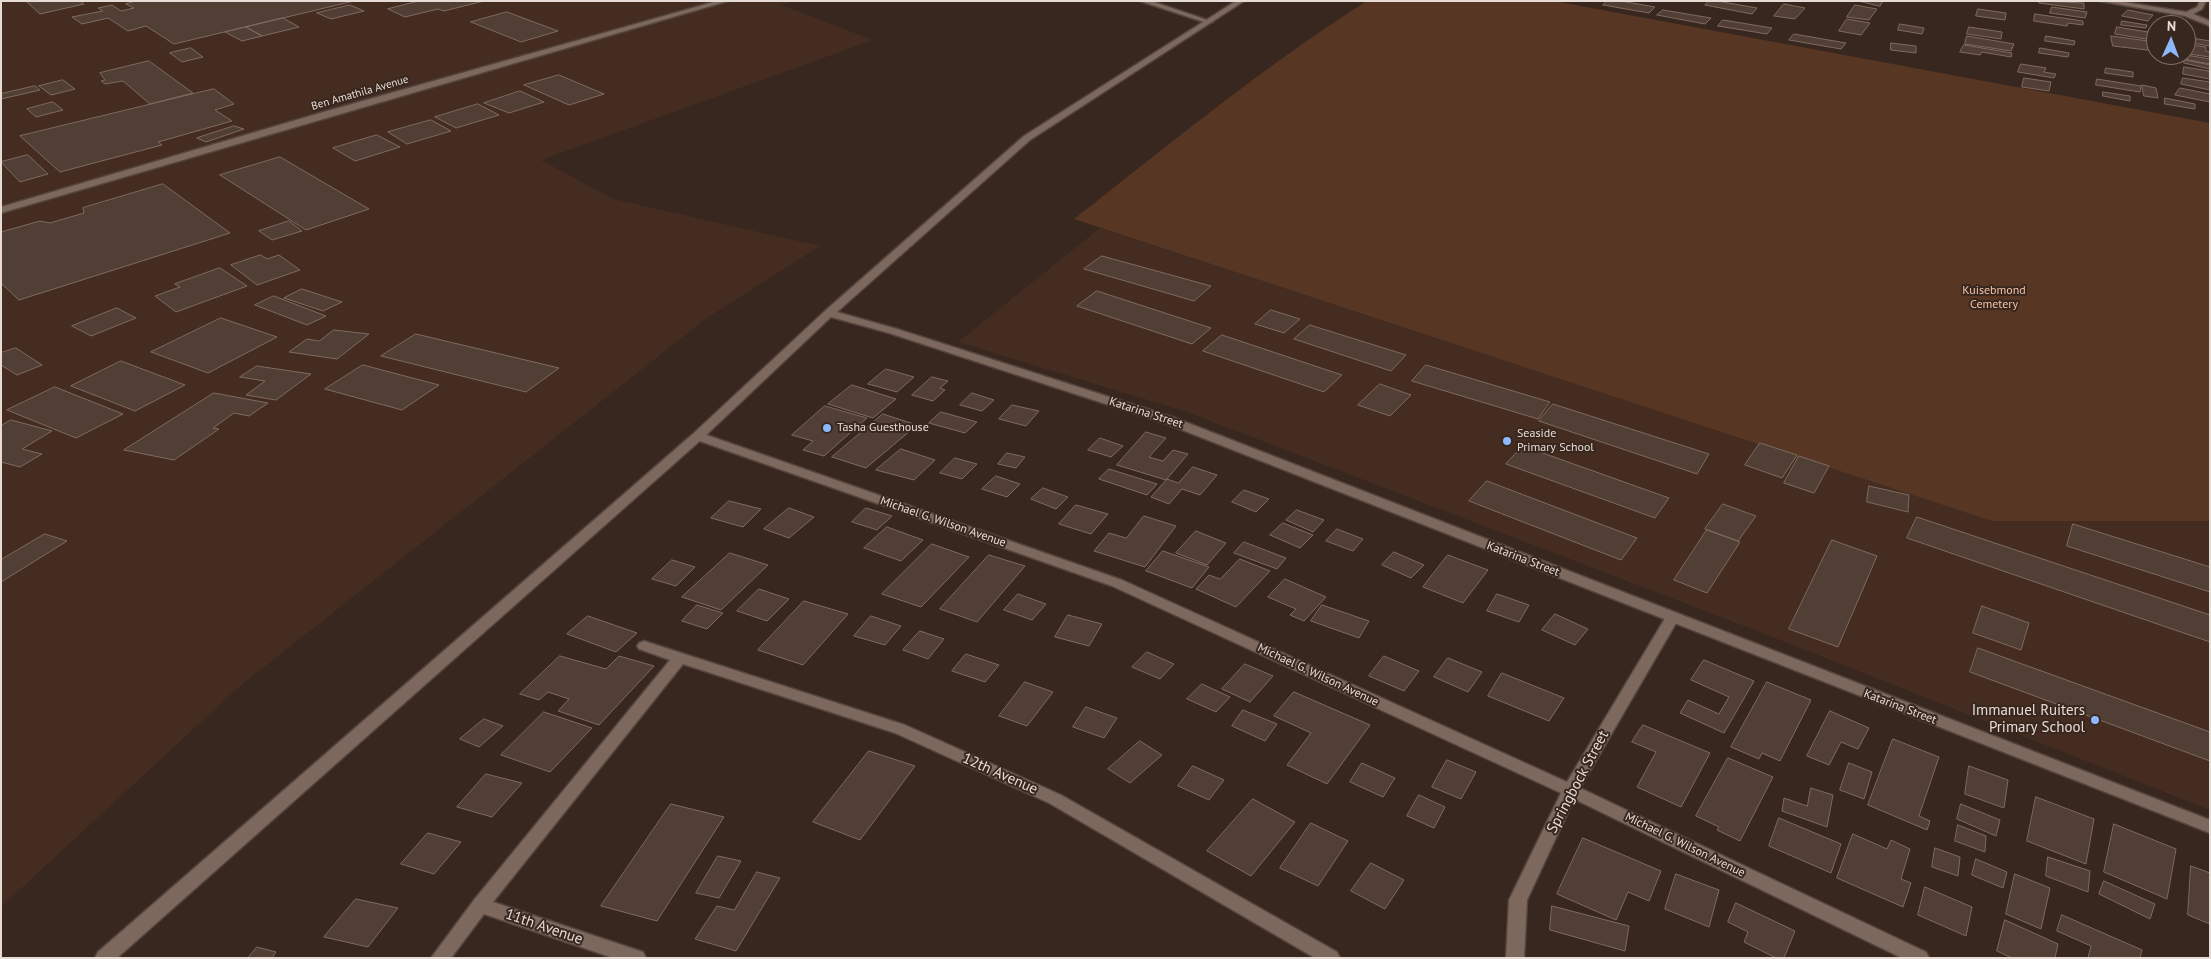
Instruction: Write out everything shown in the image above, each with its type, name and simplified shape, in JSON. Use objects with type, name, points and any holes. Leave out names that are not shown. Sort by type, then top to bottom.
[{"type":"street","name":"Ben Amathila Avenue","points":[[1,210],[333,112],[725,1]]},
{"type":"street","points":[[1143,1],[1209,22]]},
{"type":"street","points":[[104,958],[698,436],[829,313],[1026,138],[1241,1]]},
{"type":"street","points":[[2103,1],[2187,14],[2210,24]]},
{"type":"street","points":[[2187,14],[2200,8],[2203,1]]},
{"type":"street","name":"Katarina Street","points":[[829,313],[893,331],[1171,421],[2210,828]]},
{"type":"street","name":"Michael G. Wilson Avenue","points":[[698,436],[1117,583],[1570,790],[1920,958]]},
{"type":"street","name":"Springbock Street","points":[[1515,958],[1518,900],[1570,790],[1672,618]]},
{"type":"street","name":"12th Avenue","points":[[644,646],[900,729],[1054,799],[1331,958]]},
{"type":"street","points":[[440,958],[480,905],[680,658]]},
{"type":"street","name":"11th Avenue","points":[[480,905],[637,958]]},
{"type":"shaded area","points":[[1,1],[794,1],[781,5],[873,40],[541,160],[613,199],[820,246],[707,318],[240,686],[1,907]]},
{"type":"shaded area","points":[[1100,228],[1992,520],[2210,521],[2210,810],[1752,629],[1187,412],[958,342]]},
{"type":"green space","name":"Kuisebmond Cemetery","points":[[1367,1],[1554,1],[2210,123],[2210,521],[1992,521],[1074,219],[1254,79]]},
{"type":"building","points":[[26,1],[80,1],[84,4],[40,14]]},
{"type":"building","points":[[136,1],[354,1],[174,44],[146,26],[128,31],[108,18],[82,24],[72,17],[103,11],[98,8],[112,5],[121,11],[134,8],[126,4]]},
{"type":"building","points":[[419,1],[484,1],[444,11],[438,9],[405,17],[388,9]]},
{"type":"building","points":[[1607,1],[1621,1],[1655,7],[1649,13],[1603,5]]},
{"type":"building","points":[[1709,1],[1757,8],[1752,14],[1705,5]]},
{"type":"building","points":[[1859,1],[1883,1],[1880,6]]},
{"type":"building","points":[[2039,1],[2084,3],[2084,9],[2039,3]]},
{"type":"building","points":[[1784,4],[1805,8],[1795,19],[1774,16]]},
{"type":"building","points":[[350,5],[364,11],[331,19],[317,13]]},
{"type":"building","points":[[1855,5],[1877,9],[1869,20],[1847,17]]},
{"type":"building","points":[[2052,7],[2087,12],[2085,18],[2050,13]]},
{"type":"building","points":[[1978,9],[2006,13],[2005,20],[1976,16]]},
{"type":"building","points":[[1663,10],[1711,18],[1705,24],[1657,15]]},
{"type":"building","points":[[2128,10],[2153,15],[2146,15],[2146,21],[2122,16]]},
{"type":"building","points":[[507,12],[558,31],[521,42],[471,22]]},
{"type":"building","points":[[2035,14],[2083,21],[2083,25],[2068,23],[2067,26],[2034,21]]},
{"type":"building","points":[[283,18],[299,27],[262,36],[246,27]]},
{"type":"building","points":[[1847,19],[1870,23],[1861,35],[1839,31]]},
{"type":"building","points":[[1723,20],[1772,28],[1767,34],[1718,26]]},
{"type":"building","points":[[2122,21],[2146,25],[2146,28],[2121,25]]},
{"type":"building","points":[[1900,24],[1924,28],[1922,34],[1898,30]]},
{"type":"building","points":[[246,27],[262,36],[242,41],[225,32]]},
{"type":"building","points":[[1969,27],[2002,32],[2001,39],[1967,34]]},
{"type":"building","points":[[2117,27],[2146,32],[2146,39],[2115,34]]},
{"type":"building","points":[[1794,34],[1846,43],[1841,49],[1789,40]]},
{"type":"building","points":[[1967,36],[2014,44],[2011,51],[1965,44]]},
{"type":"building","points":[[2046,36],[2075,41],[2074,45],[2045,41]]},
{"type":"building","points":[[2111,36],[2146,41],[2146,50],[2113,46]]},
{"type":"building","points":[[2196,39],[2210,41],[2210,46],[2196,44]]},
{"type":"building","points":[[1891,43],[1916,46],[1916,53],[1891,50]]},
{"type":"building","points":[[1964,45],[2012,53],[2011,57],[1982,52],[1980,55],[1960,52]]},
{"type":"building","points":[[2196,46],[2206,47],[2206,51],[2210,52],[2210,57],[2196,55]]},
{"type":"building","points":[[191,48],[203,57],[182,62],[170,53]]},
{"type":"building","points":[[2040,48],[2069,53],[2068,57],[2039,53]]},
{"type":"building","points":[[2196,57],[2210,59],[2210,64],[2196,61]]},
{"type":"building","points":[[149,61],[193,93],[150,104],[123,81],[105,84],[101,81],[105,80],[100,73]]},
{"type":"building","points":[[2196,62],[2210,65],[2210,69],[2193,65],[2196,65]]},
{"type":"building","points":[[2021,64],[2046,68],[2044,72],[2056,74],[2054,78],[2018,72]]},
{"type":"building","points":[[2184,67],[2209,71],[2210,79],[2183,74]]},
{"type":"building","points":[[2106,68],[2133,72],[2133,77],[2105,73]]},
{"type":"building","points":[[559,75],[604,94],[569,105],[524,85]]},
{"type":"building","points":[[2024,78],[2051,82],[2049,91],[2022,87]]},
{"type":"building","points":[[2183,78],[2210,82],[2210,90],[2181,84]]},
{"type":"building","points":[[2097,79],[2141,86],[2140,92],[2096,85]]},
{"type":"building","points":[[63,80],[75,89],[51,95],[39,86]]},
{"type":"building","points":[[2142,85],[2156,88],[2158,98],[2144,96]]},
{"type":"building","points":[[35,86],[40,90],[1,99],[1,94]]},
{"type":"building","points":[[2180,88],[2210,94],[2210,102],[2175,95]]},
{"type":"building","points":[[214,89],[234,104],[215,110],[232,121],[158,142],[162,145],[60,172],[20,136]]},
{"type":"building","points":[[520,91],[544,102],[509,113],[484,103]]},
{"type":"building","points":[[2103,92],[2130,96],[2130,101],[2103,96]]},
{"type":"building","points":[[2165,98],[2195,104],[2195,109],[2165,104]]},
{"type":"building","points":[[53,102],[63,110],[36,117],[27,109]]},
{"type":"building","points":[[478,104],[499,115],[456,128],[435,117]]},
{"type":"building","points":[[431,120],[451,131],[407,144],[388,132]]},
{"type":"building","points":[[234,126],[244,129],[206,142],[197,138]]},
{"type":"building","points":[[377,135],[400,147],[355,161],[333,148]]},
{"type":"building","points":[[28,155],[48,174],[20,182],[1,162]]},
{"type":"building","points":[[280,157],[369,209],[306,230],[220,175]]},
{"type":"building","points":[[163,184],[230,233],[19,300],[1,283],[1,232],[40,221],[50,223],[84,213],[83,208]]},
{"type":"building","points":[[289,221],[302,231],[272,240],[259,231]]},
{"type":"building","points":[[261,255],[267,259],[279,255],[300,270],[257,285],[231,265]]},
{"type":"building","points":[[1102,256],[1211,286],[1194,301],[1084,269]]},
{"type":"building","points":[[220,268],[247,286],[176,312],[155,296],[180,287],[175,284]]},
{"type":"building","points":[[302,289],[342,302],[323,311],[284,298]]},
{"type":"building","points":[[1097,291],[1211,328],[1192,344],[1077,306]]},
{"type":"building","points":[[274,296],[326,316],[307,325],[255,305]]},
{"type":"building","points":[[117,308],[136,318],[91,336],[72,326]]},
{"type":"building","points":[[1271,310],[1300,319],[1284,333],[1255,324]]},
{"type":"building","points":[[221,318],[277,337],[208,373],[151,352]]},
{"type":"building","points":[[1310,325],[1406,355],[1391,371],[1294,339]]},
{"type":"building","points":[[334,330],[369,334],[337,359],[289,352],[307,339],[319,341]]},
{"type":"building","points":[[416,334],[559,368],[526,392],[381,356]]},
{"type":"building","points":[[1222,335],[1342,375],[1324,392],[1203,351]]},
{"type":"building","points":[[16,348],[42,365],[17,375],[1,365],[1,353]]},
{"type":"building","points":[[121,361],[185,385],[135,411],[71,386]]},
{"type":"building","points":[[363,365],[439,385],[402,410],[325,389]]},
{"type":"building","points":[[1426,365],[1550,402],[1538,419],[1412,381]]},
{"type":"building","points":[[257,366],[311,374],[276,400],[246,395],[265,381],[240,377]]},
{"type":"building","points":[[886,369],[914,377],[897,392],[868,384]]},
{"type":"building","points":[[932,377],[948,381],[940,388],[945,390],[933,401],[912,395]]},
{"type":"building","points":[[1380,384],[1411,395],[1390,416],[1358,405]]},
{"type":"building","points":[[852,385],[896,399],[873,418],[828,404]]},
{"type":"building","points":[[55,387],[123,414],[76,438],[7,410]]},
{"type":"building","points":[[214,393],[268,403],[249,416],[234,413],[213,428],[219,429],[174,460],[124,450]]},
{"type":"building","points":[[972,393],[994,400],[982,411],[960,405]]},
{"type":"building","points":[[1553,404],[1709,454],[1697,474],[1539,421]]},
{"type":"building","points":[[1012,405],[1039,411],[1026,426],[999,419]]},
{"type":"building","points":[[825,406],[867,418],[824,456],[803,450],[813,441],[792,435]]},
{"type":"building","points":[[941,412],[977,422],[965,433],[929,423]]},
{"type":"building","points":[[883,414],[917,425],[866,468],[832,457]]},
{"type":"building","points":[[11,420],[52,431],[22,449],[42,454],[20,467],[1,462],[1,426]]},
{"type":"building","points":[[1146,432],[1166,438],[1149,457],[1163,461],[1173,450],[1188,454],[1166,480],[1117,465]]},
{"type":"building","points":[[1100,438],[1123,446],[1111,457],[1088,450]]},
{"type":"building","points":[[1760,443],[1797,455],[1782,478],[1745,465]]},
{"type":"building","points":[[1523,446],[1669,498],[1655,518],[1506,464]]},
{"type":"building","points":[[901,449],[935,460],[914,480],[876,470]]},
{"type":"building","points":[[1007,453],[1025,457],[1016,468],[998,464]]},
{"type":"building","points":[[1799,456],[1829,466],[1814,493],[1784,483]]},
{"type":"building","points":[[955,458],[977,464],[962,479],[940,473]]},
{"type":"building","points":[[1193,467],[1217,475],[1200,495],[1182,489],[1169,504],[1151,497],[1167,479],[1178,483]]},
{"type":"building","points":[[1109,469],[1157,484],[1147,495],[1099,479]]},
{"type":"building","points":[[996,476],[1020,484],[1007,497],[982,489]]},
{"type":"building","points":[[1487,481],[1637,538],[1621,560],[1469,501]]},
{"type":"building","points":[[1869,486],[1909,495],[1908,512],[1867,502]]},
{"type":"building","points":[[1043,488],[1068,497],[1056,509],[1031,499]]},
{"type":"building","points":[[1244,490],[1269,499],[1256,512],[1232,502]]},
{"type":"building","points":[[729,501],[761,509],[743,527],[711,518]]},
{"type":"building","points":[[1723,504],[1756,516],[1738,541],[1705,529]]},
{"type":"building","points":[[1076,505],[1108,514],[1091,534],[1059,524]]},
{"type":"building","points":[[789,508],[814,517],[789,538],[764,529]]},
{"type":"building","points":[[866,508],[892,516],[877,530],[852,522]]},
{"type":"building","points":[[1297,510],[1324,520],[1313,532],[1286,520]]},
{"type":"building","points":[[1144,516],[1176,526],[1145,567],[1094,551],[1109,533],[1126,538]]},
{"type":"building","points":[[1917,517],[2210,615],[2210,642],[1907,538]]},
{"type":"building","points":[[1283,523],[1313,535],[1300,548],[1270,535]]},
{"type":"building","points":[[2073,524],[2210,567],[2210,592],[2067,546]]},
{"type":"building","points":[[887,527],[923,540],[901,561],[864,548]]},
{"type":"building","points":[[1337,529],[1363,539],[1353,551],[1326,541]]},
{"type":"building","points":[[1707,530],[1740,542],[1707,593],[1674,580]]},
{"type":"building","points":[[1196,531],[1226,543],[1207,565],[1176,553]]},
{"type":"building","points":[[45,534],[67,541],[1,582],[1,560]]},
{"type":"building","points":[[1832,540],[1877,556],[1838,647],[1789,629]]},
{"type":"building","points":[[1244,542],[1286,558],[1277,569],[1234,553]]},
{"type":"building","points":[[932,544],[969,557],[921,607],[882,594]]},
{"type":"building","points":[[1163,551],[1209,567],[1192,588],[1146,571]]},
{"type":"building","points":[[1394,552],[1424,565],[1411,578],[1382,565]]},
{"type":"building","points":[[730,553],[768,565],[721,610],[682,597]]},
{"type":"building","points":[[989,555],[1025,566],[977,622],[940,609]]},
{"type":"building","points":[[1448,555],[1488,570],[1463,603],[1423,587]]},
{"type":"building","points":[[1240,559],[1270,571],[1236,607],[1196,589],[1209,575],[1220,579]]},
{"type":"building","points":[[672,560],[695,567],[676,586],[652,579]]},
{"type":"building","points":[[1285,579],[1326,597],[1304,621],[1290,615],[1296,609],[1268,597]]},
{"type":"building","points":[[759,589],[789,599],[767,621],[737,611]]},
{"type":"building","points":[[1018,594],[1046,604],[1032,620],[1004,610]]},
{"type":"building","points":[[1497,594],[1529,605],[1519,622],[1487,611]]},
{"type":"building","points":[[804,601],[848,614],[803,665],[758,650]]},
{"type":"building","points":[[697,605],[723,613],[707,629],[682,621]]},
{"type":"building","points":[[1322,605],[1369,621],[1359,638],[1311,621]]},
{"type":"building","points":[[1982,606],[2029,623],[2021,650],[1973,633]]},
{"type":"building","points":[[1555,614],[1588,629],[1575,645],[1542,630]]},
{"type":"building","points":[[1068,615],[1102,624],[1089,646],[1055,637]]},
{"type":"building","points":[[588,616],[637,633],[616,652],[567,634]]},
{"type":"building","points":[[871,616],[901,626],[885,645],[854,636]]},
{"type":"building","points":[[920,631],[944,639],[928,659],[903,650]]},
{"type":"building","points":[[1978,648],[2210,732],[2210,761],[1970,672]]},
{"type":"building","points":[[1147,652],[1174,664],[1160,679],[1132,667]]},
{"type":"building","points":[[966,654],[999,665],[985,682],[952,671]]},
{"type":"building","points":[[560,656],[606,669],[619,656],[654,666],[599,725],[558,711],[569,699],[548,692],[539,700],[520,694]]},
{"type":"building","points":[[1384,656],[1419,671],[1404,691],[1369,676]]},
{"type":"building","points":[[1448,658],[1482,672],[1468,692],[1434,677]]},
{"type":"building","points":[[1704,660],[1754,681],[1724,733],[1680,713],[1688,700],[1719,714],[1729,697],[1691,680]]},
{"type":"building","points":[[1245,664],[1273,676],[1250,702],[1222,689]]},
{"type":"building","points":[[1502,673],[1564,698],[1549,721],[1488,696]]},
{"type":"building","points":[[1025,682],[1053,692],[1027,726],[999,716]]},
{"type":"building","points":[[1767,682],[1811,700],[1780,761],[1762,753],[1759,759],[1731,747]]},
{"type":"building","points":[[1202,684],[1230,697],[1216,712],[1187,699]]},
{"type":"building","points":[[1294,692],[1370,725],[1327,784],[1287,765],[1311,733],[1274,716]]},
{"type":"building","points":[[1086,707],[1117,718],[1104,738],[1073,727]]},
{"type":"building","points":[[1243,710],[1277,724],[1265,741],[1232,726]]},
{"type":"building","points":[[1830,711],[1869,728],[1858,749],[1841,742],[1829,765],[1807,756]]},
{"type":"building","points":[[544,712],[592,728],[550,772],[501,755]]},
{"type":"building","points":[[484,719],[503,726],[479,747],[460,739]]},
{"type":"building","points":[[1643,725],[1710,753],[1681,807],[1637,787],[1656,752],[1632,742]]},
{"type":"building","points":[[1893,739],[1939,757],[1919,816],[1930,821],[1927,830],[1868,805]]},
{"type":"building","points":[[1140,741],[1162,755],[1130,783],[1108,769]]},
{"type":"building","points":[[869,751],[915,766],[860,840],[813,822]]},
{"type":"building","points":[[1728,758],[1773,777],[1740,841],[1717,830],[1719,827],[1696,816]]},
{"type":"building","points":[[1447,760],[1476,772],[1461,799],[1432,787]]},
{"type":"building","points":[[1362,763],[1395,778],[1383,797],[1350,782]]},
{"type":"building","points":[[1849,763],[1872,772],[1864,799],[1840,790]]},
{"type":"building","points":[[1193,766],[1224,780],[1209,800],[1178,786]]},
{"type":"building","points":[[1969,766],[2008,780],[2004,808],[1965,794]]},
{"type":"building","points":[[486,774],[522,783],[492,817],[457,807]]},
{"type":"building","points":[[1811,788],[1833,795],[1827,827],[1782,811],[1784,798],[1807,806]]},
{"type":"building","points":[[1419,795],[1445,807],[1434,828],[1407,816]]},
{"type":"building","points":[[2036,797],[2094,819],[2086,864],[2027,841]]},
{"type":"building","points":[[1253,799],[1295,822],[1251,876],[1207,851]]},
{"type":"building","points":[[671,804],[724,817],[657,921],[601,906]]},
{"type":"building","points":[[1961,804],[2000,820],[1996,836],[1957,819]]},
{"type":"building","points":[[1779,818],[1841,844],[1831,873],[1769,846]]},
{"type":"building","points":[[1311,823],[1348,841],[1318,886],[1280,868]]},
{"type":"building","points":[[2114,824],[2176,849],[2167,899],[2104,872]]},
{"type":"building","points":[[1958,825],[1986,836],[1985,852],[1955,841]]},
{"type":"building","points":[[428,833],[461,842],[434,874],[401,864]]},
{"type":"building","points":[[1853,834],[1887,849],[1891,840],[1910,849],[1901,879],[1911,883],[1903,907],[1837,878]]},
{"type":"building","points":[[1583,838],[1661,871],[1649,901],[1628,892],[1616,920],[1557,894]]},
{"type":"building","points":[[1935,848],[1960,857],[1958,876],[1932,867]]},
{"type":"building","points":[[718,856],[741,861],[719,898],[696,893]]},
{"type":"building","points":[[2048,857],[2090,871],[2088,892],[2046,876]]},
{"type":"building","points":[[1976,859],[2007,872],[2003,888],[1972,875]]},
{"type":"building","points":[[1371,863],[1404,880],[1385,909],[1351,891]]},
{"type":"building","points":[[2191,866],[2210,873],[2210,924],[2188,915]]},
{"type":"building","points":[[757,872],[780,878],[736,951],[695,939],[717,906],[734,910]]},
{"type":"building","points":[[1676,874],[1719,890],[1709,927],[1665,909]]},
{"type":"building","points":[[2015,874],[2050,888],[2041,929],[2006,914]]},
{"type":"building","points":[[2104,881],[2155,904],[2150,919],[2099,894]]},
{"type":"building","points":[[1925,887],[1972,907],[1966,936],[1918,915]]},
{"type":"building","points":[[356,899],[398,908],[368,947],[324,937]]},
{"type":"building","points":[[1736,903],[1795,931],[1784,958],[1776,958],[1744,942],[1748,932],[1728,922]]},
{"type":"building","points":[[1552,906],[1629,926],[1625,951],[1550,930]]},
{"type":"building","points":[[2062,915],[2142,950],[2140,958],[2088,958],[2091,946],[2057,931]]},
{"type":"building","points":[[2005,920],[2058,944],[2055,958],[2012,958],[1997,951]]},
{"type":"building","points":[[257,947],[276,952],[272,958],[248,958]]},
{"type":"place","name":"Tasha Guesthouse","points":[[827,428]]},
{"type":"place","name":"Seaside Primary School","points":[[1507,441]]},
{"type":"place","name":"Immanuel Ruiters Primary School","points":[[2095,720]]}]
